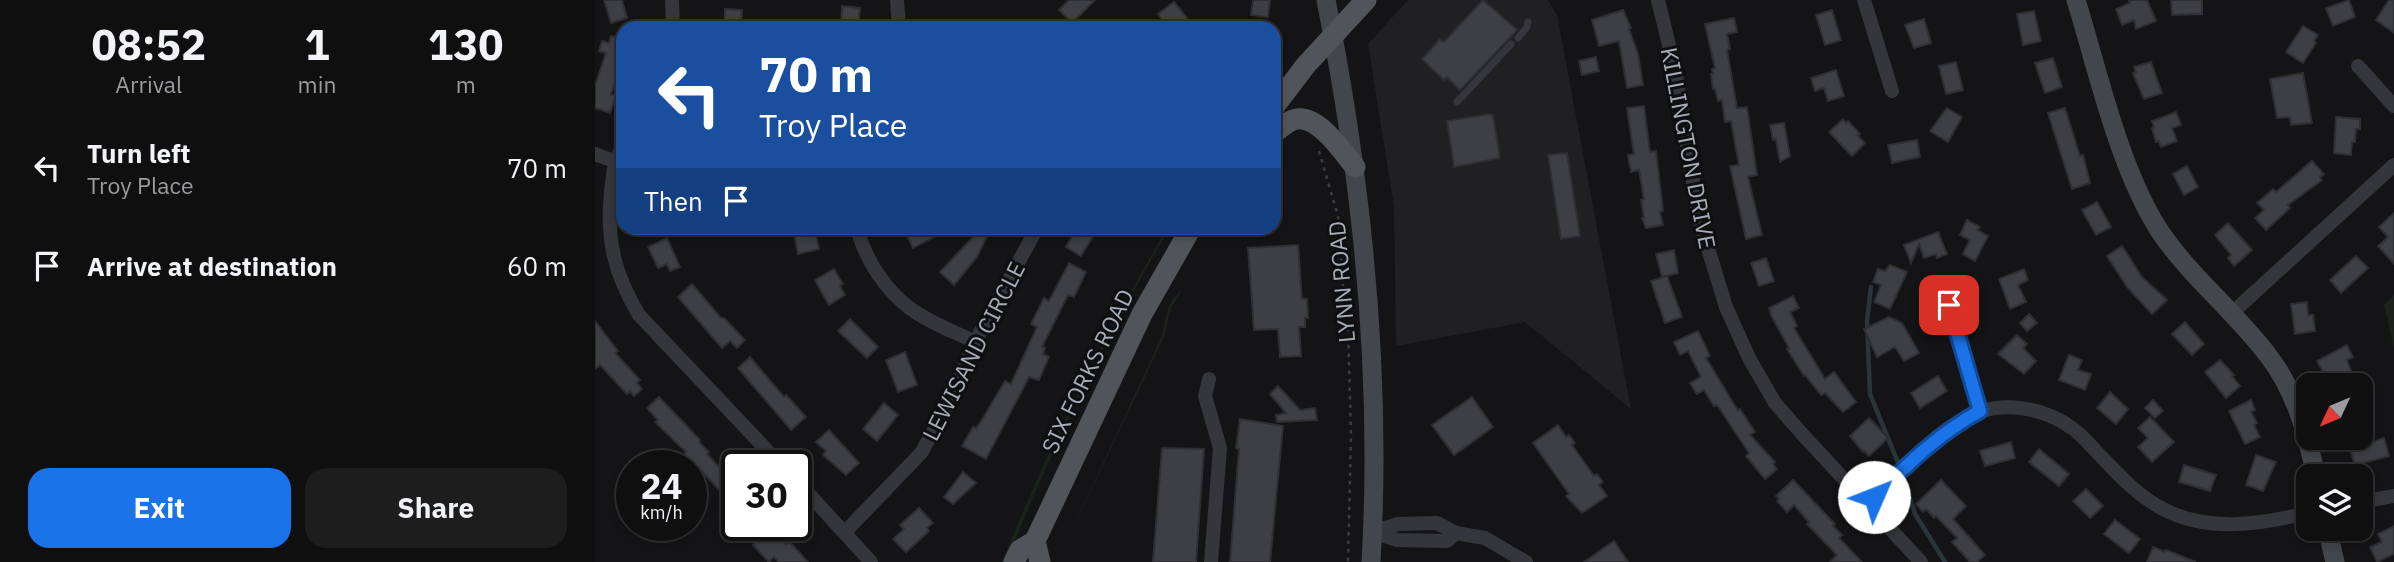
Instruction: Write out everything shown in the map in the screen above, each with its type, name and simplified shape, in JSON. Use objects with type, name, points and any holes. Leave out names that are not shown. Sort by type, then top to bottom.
[{"type":"main road","points":[[1281,98],[1333,34],[1366,0]]},
{"type":"main road","points":[[1281,128],[1293,120],[1306,120],[1327,134],[1355,167]]},
{"type":"main road","name":"SIX FORKS ROAD","points":[[1014,562],[1020,550],[1037,551],[1142,314],[1187,235]]},
{"type":"street","points":[[672,0],[673,21]]},
{"type":"street","points":[[897,0],[898,21]]},
{"type":"street","name":"LYNN ROAD","points":[[1326,0],[1355,167],[1366,260],[1373,362],[1371,562]]},
{"type":"street","name":"KILLINGTON DRIVE","points":[[1658,0],[1676,74],[1699,219],[1726,307],[1749,358],[1775,403],[1921,562]]},
{"type":"street","points":[[1864,0],[1892,91]]},
{"type":"street","points":[[2076,0],[2121,147],[2159,230],[2197,277],[2271,358],[2294,398],[2308,434],[2314,464]]},
{"type":"street","points":[[2358,66],[2394,106]]},
{"type":"street","points":[[595,154],[614,161]]},
{"type":"street","points":[[616,158],[609,214],[611,250],[624,289],[639,315],[767,450]]},
{"type":"street","points":[[2232,313],[2394,165]]},
{"type":"street","points":[[859,235],[881,279],[912,310],[975,342]]},
{"type":"street","name":"LEWISAND CIRCLE","points":[[845,532],[921,453],[950,402],[975,342],[1033,235]]},
{"type":"street","points":[[1949,305],[1980,411]]},
{"type":"street","points":[[1209,379],[1205,396],[1220,448],[1211,562]]},
{"type":"street","points":[[1867,504],[1924,449],[1955,425],[1980,411],[2003,407],[2021,408],[2048,415],[2073,428],[2131,487],[2164,509],[2204,523],[2236,525],[2296,516]]},
{"type":"street","points":[[2373,500],[2394,496]]},
{"type":"street","points":[[812,497],[871,562]]},
{"type":"street","points":[[1372,532],[1398,524],[1437,523],[1456,533],[1485,538],[1526,562]]},
{"type":"street","points":[[2330,541],[2335,562]]},
{"type":"lane","points":[[1518,37],[1528,22]]},
{"type":"lane","points":[[1457,102],[1511,44]]},
{"type":"path","points":[[1317,141],[1338,216],[1344,299]]},
{"type":"path","points":[[1348,328],[1351,435],[1348,562]]},
{"type":"shaded area","points":[[1408,0],[1548,0],[1557,15],[1631,409],[1525,322],[1396,346],[1394,207],[1368,44]]},
{"type":"shaded area","points":[[1163,235],[1166,235],[1124,309],[1082,392],[1042,476],[1006,562],[1002,562],[1038,476],[1122,309]]},
{"type":"shaded area","points":[[1182,290],[1171,308],[1164,337],[1057,562],[1162,336],[1170,305]]},
{"type":"shaded area","points":[[2394,295],[2394,349],[2384,304]]},
{"type":"building","points":[[604,0],[622,0],[627,18],[611,23]]},
{"type":"building","points":[[1069,0],[1095,0],[1074,21],[1070,21],[1059,10]]},
{"type":"building","points":[[1253,0],[1270,0],[1268,17],[1251,15]]},
{"type":"building","points":[[1483,0],[1517,30],[1460,90],[1447,77],[1444,80],[1422,59],[1440,39],[1444,42]]},
{"type":"building","points":[[2129,0],[2147,0],[2156,21],[2136,29],[2134,20],[2122,25],[2116,9],[2130,3]]},
{"type":"building","points":[[2171,0],[2202,0],[2202,14],[2172,15]]},
{"type":"building","points":[[2349,0],[2355,17],[2333,26],[2326,8]]},
{"type":"building","points":[[2389,0],[2394,0],[2394,33],[2376,20]]},
{"type":"building","points":[[1174,2],[1189,21],[1163,21],[1158,14]]},
{"type":"building","points":[[842,6],[860,8],[859,21],[841,21]]},
{"type":"building","points":[[725,9],[742,10],[741,21],[724,21]]},
{"type":"building","points":[[1623,10],[1638,54],[1643,85],[1627,88],[1619,41],[1599,46],[1592,20]]},
{"type":"building","points":[[1832,10],[1841,40],[1825,45],[1816,15]]},
{"type":"building","points":[[2034,11],[2041,41],[2023,45],[2017,14]]},
{"type":"building","points":[[1734,18],[1737,32],[1727,34],[1730,49],[1727,50],[1737,108],[1747,107],[1757,175],[1748,177],[1762,235],[1746,239],[1730,166],[1739,165],[1731,121],[1725,122],[1722,100],[1718,101],[1713,89],[1711,74],[1715,68],[1705,24]]},
{"type":"building","points":[[1924,19],[1931,43],[1914,48],[1905,25]]},
{"type":"building","points":[[2303,26],[2318,35],[2303,63],[2286,52]]},
{"type":"building","points":[[611,36],[616,38],[616,80],[611,94],[616,96],[610,113],[595,108],[595,86],[606,53],[599,51],[602,41],[609,43]]},
{"type":"building","points":[[1596,57],[1599,71],[1582,75],[1579,61]]},
{"type":"building","points":[[2053,58],[2062,87],[2045,93],[2035,63]]},
{"type":"building","points":[[1956,62],[1963,90],[1946,94],[1939,66]]},
{"type":"building","points":[[2151,62],[2162,93],[2144,99],[2133,73],[2136,72],[2134,67]]},
{"type":"building","points":[[1836,70],[1844,96],[1828,101],[1824,88],[1815,91],[1811,78]]},
{"type":"building","points":[[2303,73],[2312,123],[2291,125],[2290,117],[2277,118],[2270,79]]},
{"type":"building","points":[[1644,106],[1650,152],[1656,151],[1663,211],[1660,212],[1663,225],[1646,228],[1642,218],[1641,200],[1644,199],[1639,170],[1631,172],[1628,155],[1634,154],[1627,108]]},
{"type":"building","points":[[1947,108],[1962,117],[1948,142],[1930,131]]},
{"type":"building","points":[[2065,108],[2080,156],[2083,155],[2090,183],[2072,189],[2048,113]]},
{"type":"building","points":[[2176,112],[2181,125],[2172,128],[2177,141],[2161,147],[2159,141],[2156,142],[2152,121]]},
{"type":"building","points":[[1493,115],[1500,158],[1454,167],[1447,121]]},
{"type":"building","points":[[2336,117],[2360,119],[2360,129],[2356,129],[2351,155],[2334,153]]},
{"type":"building","points":[[1843,119],[1860,134],[1858,136],[1865,143],[1852,156],[1829,132]]},
{"type":"building","points":[[1784,123],[1790,156],[1780,162],[1776,139],[1773,140],[1770,125]]},
{"type":"building","points":[[1917,140],[1920,157],[1892,163],[1888,145]]},
{"type":"building","points":[[1567,153],[1580,236],[1561,239],[1548,155]]},
{"type":"building","points":[[2312,161],[2324,174],[2320,177],[2322,180],[2288,205],[2290,208],[2266,230],[2255,218],[2264,210],[2257,203],[2273,189],[2276,192]]},
{"type":"building","points":[[2187,166],[2198,187],[2184,195],[2173,174]]},
{"type":"building","points":[[2097,202],[2111,227],[2096,235],[2082,210]]},
{"type":"building","points":[[2394,213],[2394,264],[2378,246],[2388,237],[2379,227]]},
{"type":"building","points":[[1967,220],[1980,227],[1977,230],[1988,236],[1975,261],[1963,254],[1970,240],[1960,235]]},
{"type":"building","points":[[2228,223],[2252,250],[2234,266],[2228,258],[2231,255],[2215,235]]},
{"type":"building","points":[[1938,232],[1947,254],[1937,258],[1936,254],[1924,258],[1919,244],[1911,263],[1904,245]]},
{"type":"building","points":[[794,235],[816,235],[819,249],[798,254]]},
{"type":"building","points":[[906,235],[938,235],[913,248]]},
{"type":"building","points":[[975,235],[988,235],[977,257],[954,285],[940,272]]},
{"type":"building","points":[[1073,235],[1094,235],[1081,256],[1066,247]]},
{"type":"building","points":[[667,238],[680,267],[670,271],[667,264],[658,268],[648,247]]},
{"type":"building","points":[[1298,245],[1302,299],[1307,299],[1308,318],[1305,318],[1305,327],[1299,327],[1301,356],[1280,357],[1278,329],[1254,330],[1248,248]]},
{"type":"building","points":[[2122,246],[2142,277],[2167,300],[2152,314],[2127,287],[2107,256]]},
{"type":"building","points":[[1674,250],[1678,273],[1662,277],[1656,254]]},
{"type":"building","points":[[2356,256],[2368,268],[2341,293],[2330,280]]},
{"type":"building","points":[[1766,258],[1774,281],[1759,286],[1751,263]]},
{"type":"building","points":[[1069,263],[1086,272],[1074,297],[1068,295],[1042,347],[1045,348],[1043,354],[1049,357],[1039,380],[1029,377],[986,459],[962,446],[973,427],[976,428],[980,423],[1005,381],[1011,384],[1037,327],[1031,324],[1044,298],[1049,301]]},
{"type":"building","points":[[1890,265],[1907,272],[1890,309],[1874,302],[1881,285],[1873,282],[1878,269],[1885,271]]},
{"type":"building","points":[[834,269],[843,284],[840,286],[845,295],[829,305],[815,280]]},
{"type":"building","points":[[2024,269],[2028,280],[2018,285],[2026,302],[2010,309],[1999,279]]},
{"type":"building","points":[[1667,276],[1682,317],[1665,323],[1651,281]]},
{"type":"building","points":[[692,284],[721,318],[745,340],[737,348],[730,341],[722,348],[678,297]]},
{"type":"building","points":[[1793,296],[1799,308],[1790,312],[1797,326],[1794,328],[1825,379],[1834,372],[1856,402],[1843,412],[1825,393],[1821,395],[1804,376],[1787,349],[1789,348],[1771,315],[1769,308]]},
{"type":"building","points":[[2307,302],[2308,315],[2313,315],[2315,331],[2295,334],[2291,304]]},
{"type":"building","points":[[2029,314],[2037,323],[2027,331],[2020,323]]},
{"type":"building","points":[[1889,317],[1902,323],[1919,353],[1904,361],[1895,347],[1877,357],[1864,329]]},
{"type":"building","points":[[850,319],[878,347],[867,358],[838,331]]},
{"type":"building","points":[[595,321],[618,351],[615,353],[640,380],[637,383],[642,389],[634,396],[630,391],[627,394],[600,365],[595,369]]},
{"type":"building","points":[[2185,322],[2204,344],[2192,355],[2172,334]]},
{"type":"building","points":[[1698,331],[1710,356],[1706,358],[1738,411],[1740,409],[1755,432],[1750,435],[1775,462],[1773,464],[1777,469],[1765,479],[1746,456],[1749,453],[1717,405],[1714,406],[1704,390],[1697,394],[1690,383],[1701,377],[1688,351],[1680,355],[1674,342]]},
{"type":"building","points":[[2017,335],[2027,344],[2023,348],[2036,361],[2024,374],[1998,354]]},
{"type":"building","points":[[2347,345],[2353,357],[2347,360],[2352,373],[2324,373],[2317,361]]},
{"type":"building","points":[[905,352],[917,385],[898,392],[886,360]]},
{"type":"building","points":[[2069,355],[2082,360],[2078,370],[2091,374],[2085,390],[2059,380]]},
{"type":"building","points":[[750,357],[784,397],[786,395],[806,417],[791,430],[738,368]]},
{"type":"building","points":[[2220,360],[2240,386],[2226,398],[2205,372]]},
{"type":"building","points":[[1938,376],[1947,391],[1920,408],[1911,393]]},
{"type":"building","points":[[1278,386],[1300,410],[1315,408],[1317,420],[1277,422],[1276,415],[1286,413],[1270,394]]},
{"type":"building","points":[[2110,392],[2128,409],[2116,424],[2097,408]]},
{"type":"building","points":[[659,397],[707,450],[684,450],[655,422],[658,420],[647,408]]},
{"type":"building","points":[[1472,397],[1493,427],[1454,455],[1432,425]]},
{"type":"building","points":[[2153,400],[2163,411],[2155,418],[2145,408]]},
{"type":"building","points":[[2251,400],[2255,410],[2251,412],[2257,423],[2254,425],[2260,437],[2245,444],[2229,411]]},
{"type":"building","points":[[884,403],[898,415],[877,441],[863,429]]},
{"type":"building","points":[[2150,417],[2174,442],[2152,462],[2138,447],[2148,438],[2138,428]]},
{"type":"building","points":[[1869,418],[1888,438],[1869,456],[1850,436]]},
{"type":"building","points":[[1240,419],[1283,426],[1270,562],[1230,562]]},
{"type":"building","points":[[1558,425],[1566,437],[1569,435],[1575,443],[1572,445],[1594,476],[1597,474],[1603,482],[1599,485],[1607,496],[1582,513],[1566,496],[1569,494],[1533,443]]},
{"type":"building","points":[[829,430],[859,463],[846,475],[823,455],[826,451],[816,442]]},
{"type":"building","points":[[2384,438],[2389,456],[2355,464],[2350,450],[2373,450],[2373,442]]},
{"type":"building","points":[[2011,442],[2015,458],[1985,466],[1980,451]]},
{"type":"building","points":[[1162,448],[1204,449],[1196,562],[1153,562]]},
{"type":"building","points":[[2039,449],[2069,474],[2059,486],[2029,462]]},
{"type":"building","points":[[707,454],[721,469],[721,492],[707,477]]},
{"type":"building","points":[[2256,455],[2276,462],[2263,491],[2246,485]]},
{"type":"building","points":[[2184,465],[2216,475],[2210,491],[2179,482]]},
{"type":"building","points":[[963,472],[976,483],[953,504],[944,497]]},
{"type":"building","points":[[1793,480],[1835,524],[1833,526],[1842,535],[1839,538],[1862,562],[1830,562],[1837,555],[1807,524],[1809,522],[1794,505],[1787,512],[1777,501],[1779,499],[1776,496]]},
{"type":"building","points":[[1941,480],[1966,506],[1953,519],[1985,555],[1977,562],[1970,562],[1952,542],[1957,538],[1936,516],[1934,518],[1926,509],[1923,512],[1916,504]]},
{"type":"building","points":[[2086,489],[2103,506],[2090,518],[2073,501]]},
{"type":"building","points":[[919,508],[933,523],[927,528],[929,531],[906,552],[893,539],[904,529],[900,525]]},
{"type":"building","points":[[2115,520],[2140,539],[2129,553],[2104,534]]},
{"type":"building","points":[[2394,526],[2394,554],[2377,562],[2370,547],[2382,542],[2378,534]]},
{"type":"building","points":[[757,541],[783,541],[786,544],[789,541],[808,562],[779,562],[774,557],[769,562],[753,545]]},
{"type":"building","points":[[1614,541],[1628,562],[1584,562]]},
{"type":"building","points":[[2153,547],[2165,552],[2166,550],[2196,562],[2147,562]]},
{"type":"waterway","points":[[1871,287],[1867,321],[1870,394],[1899,465]]},
{"type":"waterway","points":[[1902,474],[1915,514],[1945,562]]},
{"type":"route","points":[[1874,497],[1924,449],[1955,425],[1980,411],[1949,305]]}]
